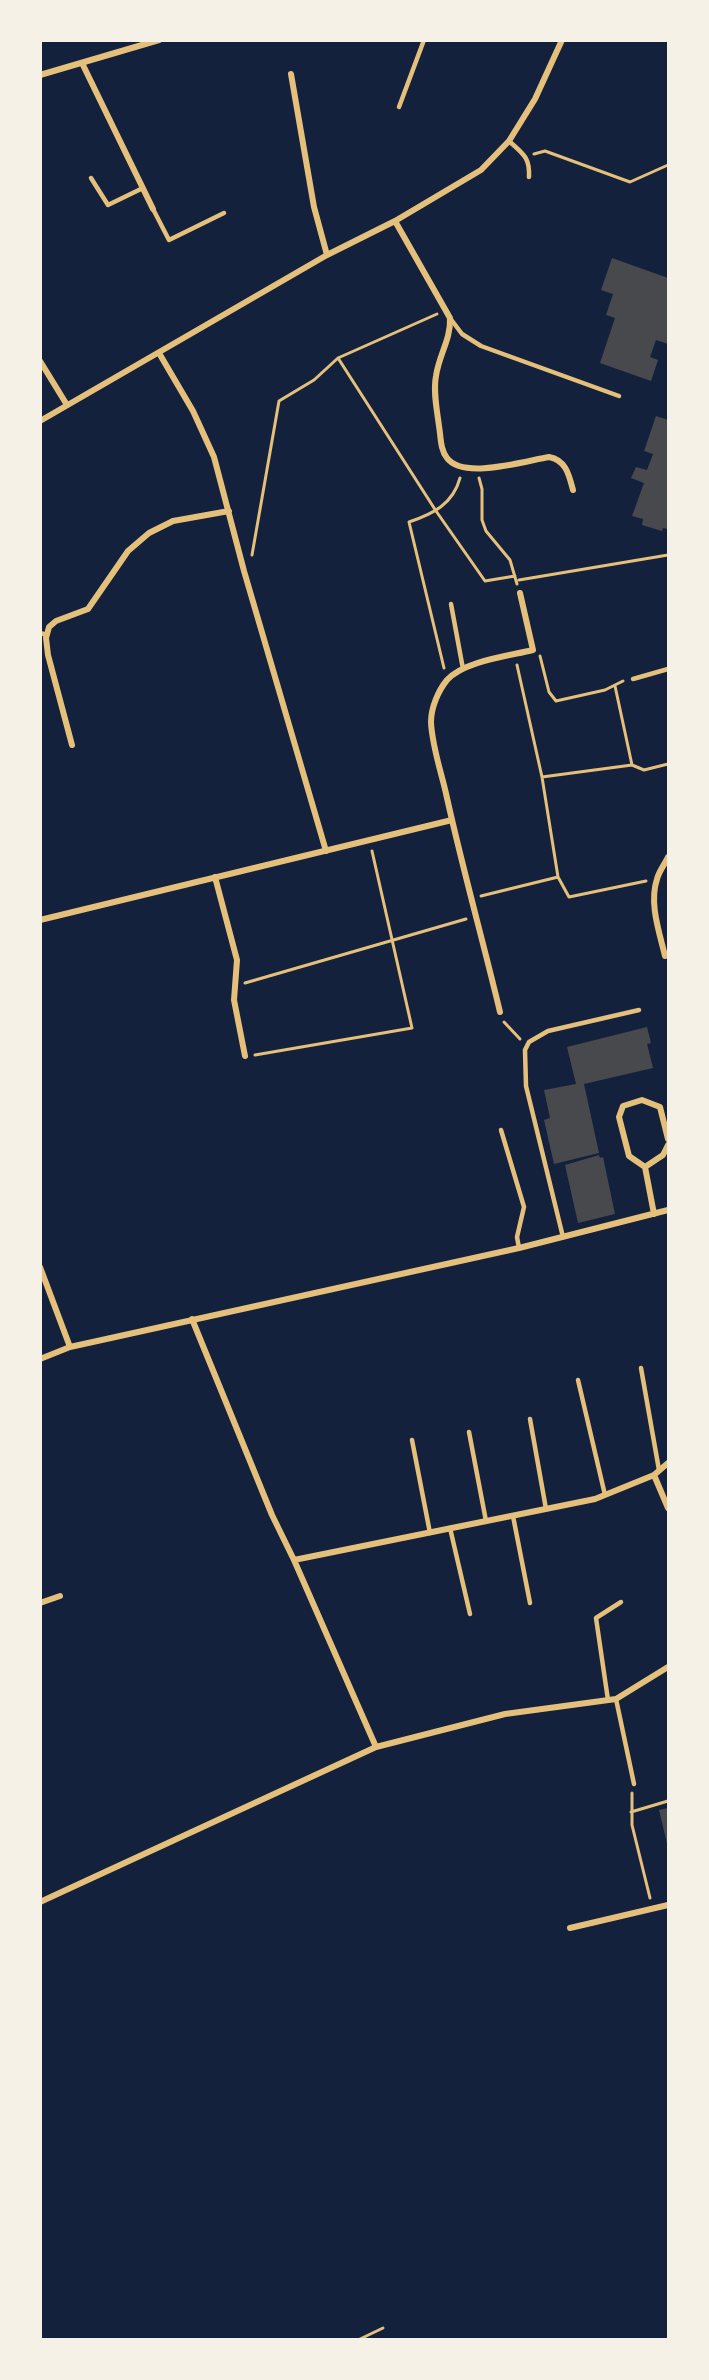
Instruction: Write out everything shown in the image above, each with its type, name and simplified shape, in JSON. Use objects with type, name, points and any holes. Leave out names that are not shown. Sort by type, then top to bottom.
[{"type":"street","points":[[40,75],[159,40]]},
{"type":"street","points":[[40,421],[327,255],[395,221],[482,170],[509,141],[535,99],[562,40]]},
{"type":"street","points":[[82,63],[153,209]]},
{"type":"street","points":[[291,74],[314,207],[327,255]]},
{"type":"street","points":[[395,221],[450,318],[451,330],[435,376],[435,397],[442,450],[448,459],[473,470],[549,457],[558,459],[565,466],[573,490]]},
{"type":"street","points":[[159,353],[193,411],[214,457],[326,850]]},
{"type":"street","points":[[40,361],[68,405]]},
{"type":"street","points":[[72,745],[44,634],[56,621],[88,609],[128,551],[149,533],[172,521],[229,511]]},
{"type":"street","points":[[500,1012],[452,820],[431,722],[434,705],[447,680],[463,669],[533,650],[520,593]]},
{"type":"street","points":[[40,920],[452,820]]},
{"type":"street","points":[[665,956],[655,910],[657,878],[669,857]]},
{"type":"street","points":[[214,878],[237,960],[234,1000],[245,1056]]},
{"type":"street","points":[[654,1214],[645,1167],[629,1156],[619,1117],[623,1106],[642,1100],[660,1107],[665,1114],[669,1138]]},
{"type":"street","points":[[645,1167],[663,1155],[669,1145]]},
{"type":"street","points":[[40,1359],[70,1347],[519,1248],[669,1210]]},
{"type":"street","points":[[40,1267],[70,1347]]},
{"type":"street","points":[[192,1319],[272,1515],[376,1746]]},
{"type":"street","points":[[294,1560],[595,1499],[657,1472],[669,1463]]},
{"type":"street","points":[[657,1472],[669,1508]]},
{"type":"street","points":[[40,1603],[60,1596]]},
{"type":"street","points":[[40,1902],[376,1746],[505,1714],[616,1699],[669,1667]]},
{"type":"street","points":[[570,1928],[669,1905]]},
{"type":"lane","points":[[399,107],[424,40]]},
{"type":"lane","points":[[509,141],[527,157],[530,165],[529,177]]},
{"type":"lane","points":[[91,178],[108,206],[143,188]]},
{"type":"lane","points":[[153,209],[169,240],[224,213]]},
{"type":"lane","points":[[450,318],[462,334],[481,346],[619,396]]},
{"type":"lane","points":[[451,604],[463,669]]},
{"type":"lane","points":[[633,679],[669,669]]},
{"type":"lane","points":[[563,1237],[526,1086],[528,1067],[525,1050],[529,1042],[548,1031],[639,1010]]},
{"type":"lane","points":[[501,1130],[524,1207],[517,1237],[519,1248]]},
{"type":"lane","points":[[641,1368],[657,1472]]},
{"type":"lane","points":[[578,1380],[605,1495]]},
{"type":"lane","points":[[530,1419],[546,1509]]},
{"type":"lane","points":[[469,1432],[486,1521]]},
{"type":"lane","points":[[412,1440],[430,1533]]},
{"type":"lane","points":[[513,1516],[530,1603]]},
{"type":"lane","points":[[450,1528],[470,1614]]},
{"type":"lane","points":[[608,1700],[596,1618],[621,1602]]},
{"type":"lane","points":[[616,1699],[634,1784]]},
{"type":"path","points":[[527,157],[545,151],[630,182],[669,165]]},
{"type":"path","points":[[251,558],[279,401],[314,380],[338,358],[445,309]]},
{"type":"path","points":[[338,358],[436,510],[485,581],[515,576]]},
{"type":"path","points":[[447,680],[409,522],[436,510],[454,495],[464,468]]},
{"type":"path","points":[[473,470],[482,489],[482,520],[486,531],[510,560],[520,593]]},
{"type":"path","points":[[516,581],[669,555]]},
{"type":"path","points":[[533,650],[540,656],[549,692],[556,701],[633,679]]},
{"type":"path","points":[[515,654],[542,777],[558,877],[569,897],[657,878]]},
{"type":"path","points":[[615,686],[632,765]]},
{"type":"path","points":[[542,777],[632,765],[644,770],[669,764]]},
{"type":"path","points":[[245,1056],[412,1028],[369,840]]},
{"type":"path","points":[[472,899],[558,877]]},
{"type":"path","points":[[235,986],[477,916]]},
{"type":"path","points":[[500,1012],[505,1026],[529,1042]]},
{"type":"path","points":[[634,1784],[631,1812],[653,1909]]},
{"type":"path","points":[[631,1812],[669,1801]]},
{"type":"path","points":[[358,2340],[383,2328]]},
{"type":"building","points":[[612,258],[668,278],[668,344],[656,340],[650,357],[658,360],[651,381],[600,363],[615,318],[606,315],[613,294],[601,290]]},
{"type":"building","points":[[656,416],[668,420],[668,529],[663,528],[662,531],[642,525],[643,519],[632,516],[644,483],[631,478],[636,467],[647,470],[653,454],[644,451]]},
{"type":"building","points":[[647,1027],[651,1043],[647,1044],[653,1068],[584,1084],[599,1153],[554,1164],[544,1120],[550,1118],[544,1090],[576,1084],[567,1047]]},
{"type":"building","points":[[599,1155],[600,1158],[603,1157],[615,1214],[578,1223],[565,1165]]},
{"type":"building","points":[[668,1808],[668,1848],[659,1810]]}]
